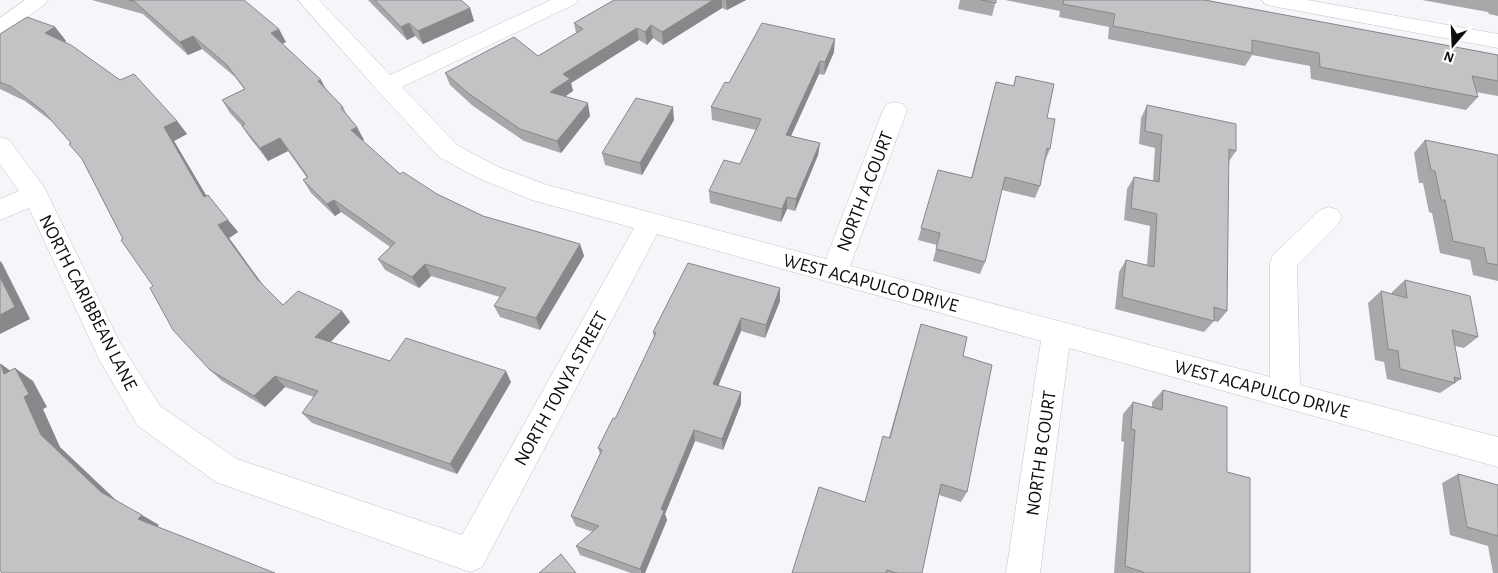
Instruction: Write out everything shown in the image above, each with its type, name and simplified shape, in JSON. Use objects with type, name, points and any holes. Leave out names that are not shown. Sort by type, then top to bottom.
[{"type":"street","points":[[0,28],[38,0]]},
{"type":"street","name":"WEST ACAPULCO DRIVE","points":[[308,0],[448,151],[487,172],[541,193],[1498,452]]},
{"type":"street","points":[[386,86],[568,0]]},
{"type":"street","points":[[1272,0],[1498,41]]},
{"type":"street","name":"NORTH A COURT","points":[[834,272],[895,110]]},
{"type":"street","name":"NORTH CARIBBEAN LANE","points":[[0,146],[35,194],[110,352],[149,416],[227,471],[470,555]]},
{"type":"street","points":[[0,210],[35,194]]},
{"type":"street","points":[[1285,395],[1283,263],[1329,217]]},
{"type":"street","name":"NORTH TONYA STREET","points":[[470,555],[651,222]]},
{"type":"street","name":"NORTH B COURT","points":[[1023,573],[1057,332]]},
{"type":"building","points":[[129,0],[244,0],[279,29],[271,33],[321,80],[318,81],[343,107],[341,108],[357,127],[351,130],[400,174],[403,172],[437,194],[483,216],[580,244],[536,318],[494,306],[506,288],[425,264],[412,277],[378,259],[395,243],[334,200],[327,204],[303,180],[308,177],[280,138],[260,148],[242,126],[245,124],[222,100],[245,89],[227,65],[193,36],[180,42],[134,1]]},
{"type":"building","points":[[375,0],[461,0],[470,8],[418,31],[409,23],[401,27]]},
{"type":"building","points":[[614,0],[713,0],[662,32],[651,25],[645,32],[637,28],[563,74],[570,79],[550,92],[588,103],[557,141],[520,129],[468,93],[445,73],[514,37],[538,56],[583,29],[574,23]]},
{"type":"building","points":[[981,0],[996,0],[996,3]]},
{"type":"building","points":[[1064,0],[1205,0],[1498,55],[1498,81],[1472,76],[1478,97],[1320,67],[1319,53],[1252,40],[1252,53],[1113,26],[1115,14],[1063,4]]},
{"type":"building","points":[[27,17],[55,27],[45,33],[71,45],[120,80],[134,74],[177,121],[164,127],[204,197],[208,195],[228,220],[218,225],[258,280],[283,305],[298,291],[342,311],[315,337],[390,361],[406,338],[506,371],[450,464],[302,413],[318,391],[275,376],[254,396],[210,370],[173,330],[150,288],[153,286],[121,240],[123,239],[82,159],[69,144],[71,143],[44,112],[12,87],[0,82],[0,34]]},
{"type":"building","points":[[762,23],[835,39],[825,62],[820,61],[786,135],[820,143],[796,199],[787,197],[782,209],[709,191],[724,160],[740,164],[761,119],[711,107],[725,82],[729,83]]},
{"type":"building","points":[[1016,76],[1054,84],[1047,118],[1055,119],[1050,149],[1047,148],[1040,186],[1005,177],[985,262],[936,249],[940,233],[921,228],[938,170],[972,178],[996,82],[1014,86]]},
{"type":"building","points":[[636,98],[673,107],[640,163],[602,153]]},
{"type":"building","points":[[1147,105],[1236,124],[1236,151],[1229,149],[1227,311],[1214,307],[1214,321],[1122,297],[1126,260],[1154,267],[1157,214],[1131,208],[1134,177],[1159,182],[1162,135],[1145,131]]},
{"type":"building","points":[[1425,140],[1498,155],[1498,265],[1487,263],[1484,248],[1453,241],[1445,200],[1441,200],[1435,171],[1431,170]]},
{"type":"building","points":[[688,263],[780,288],[766,325],[741,318],[713,384],[741,392],[722,439],[694,430],[661,509],[664,511],[640,569],[576,546],[599,526],[571,516],[602,450],[598,448],[613,418],[615,419],[656,333],[653,332]]},
{"type":"building","points":[[0,277],[15,307],[0,315]]},
{"type":"building","points":[[1405,280],[1470,296],[1478,337],[1452,330],[1461,379],[1454,377],[1455,383],[1400,369],[1398,351],[1388,349],[1381,291],[1407,298]]},
{"type":"building","points":[[921,324],[967,337],[963,356],[992,365],[967,492],[941,484],[922,573],[897,573],[887,570],[886,573],[792,573],[819,487],[865,502],[883,436],[890,438]]},
{"type":"building","points":[[1,364],[4,374],[15,368],[29,394],[24,397],[41,435],[101,492],[142,515],[138,519],[275,573],[2,573],[0,571]]},
{"type":"building","points":[[1163,390],[1227,407],[1227,472],[1250,478],[1250,573],[1143,573],[1125,566],[1135,430],[1131,429],[1133,402],[1162,410]]},
{"type":"building","points":[[1458,474],[1498,485],[1498,536],[1467,527]]},
{"type":"building","points":[[561,554],[576,573],[539,573]]}]
